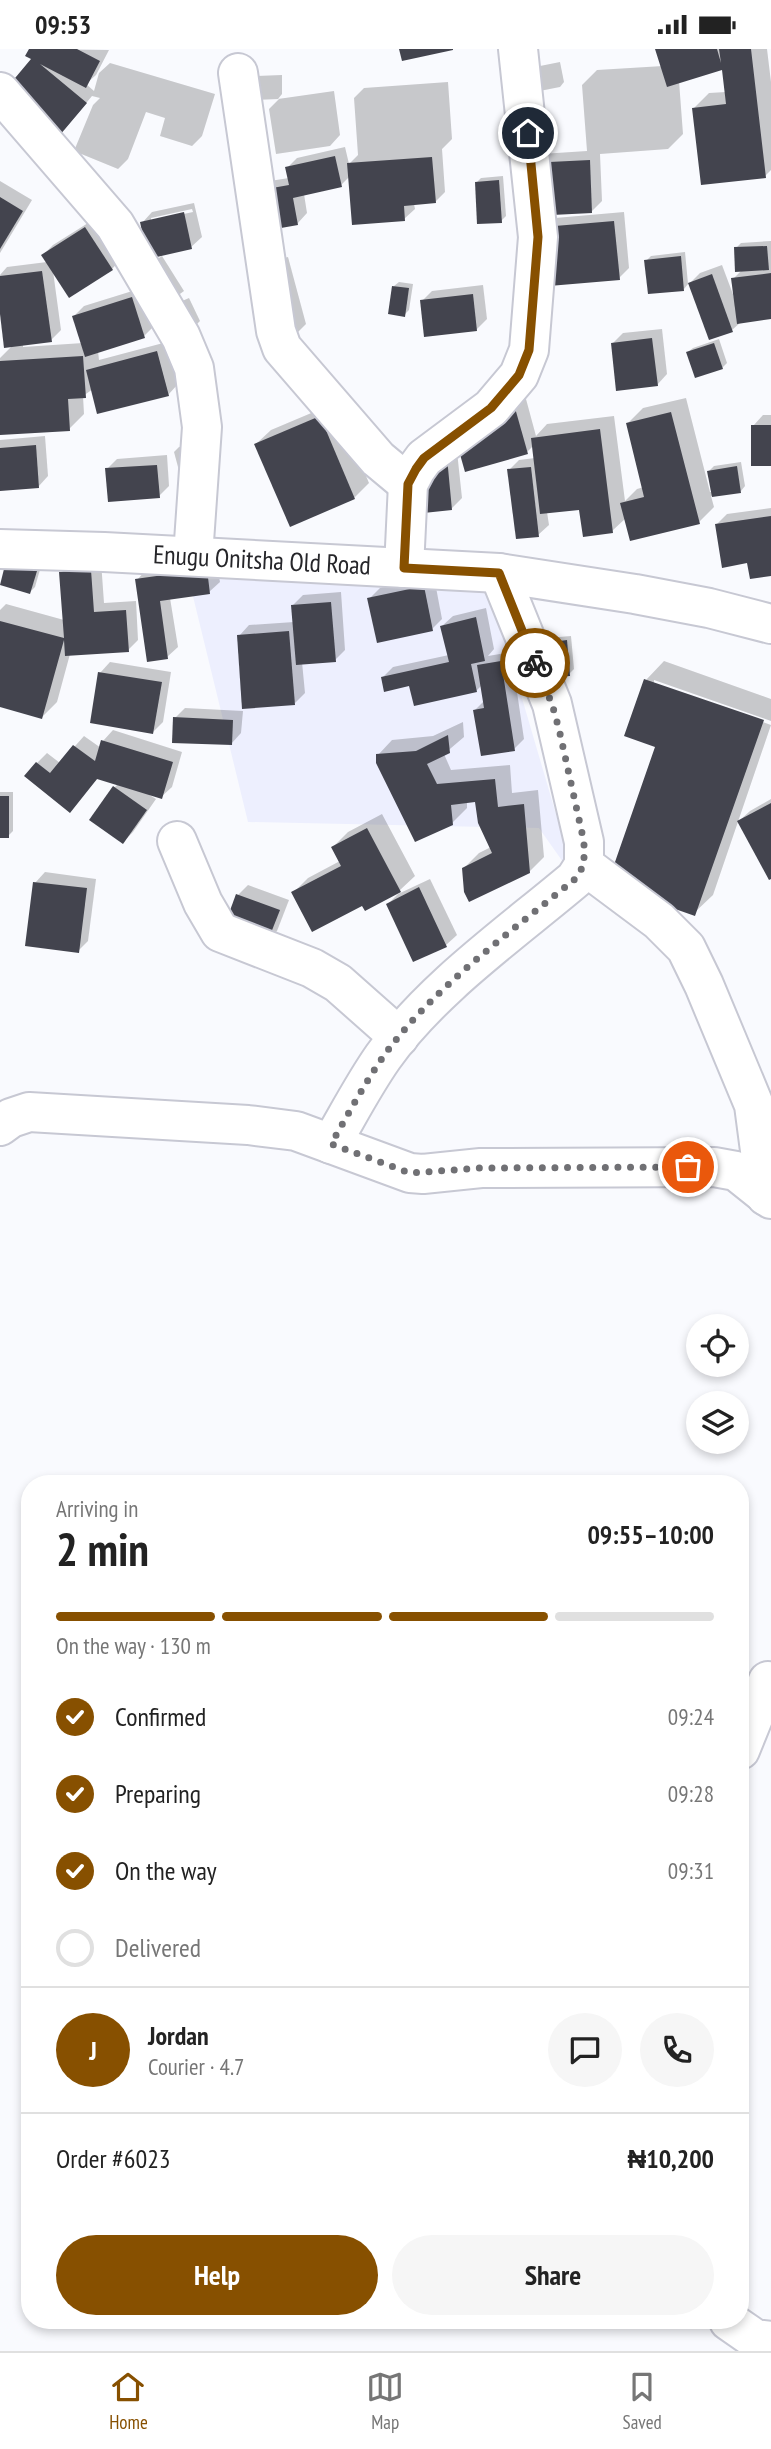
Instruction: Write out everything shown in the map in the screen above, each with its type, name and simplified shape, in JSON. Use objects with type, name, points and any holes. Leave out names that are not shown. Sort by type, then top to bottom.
[{"type":"street","points":[[404,568],[408,484],[424,458],[491,408],[506,393],[519,375],[529,350],[538,237],[518,49]]},
{"type":"street","points":[[238,73],[276,331],[282,348],[378,459],[408,484]]},
{"type":"street","points":[[0,92],[115,225],[181,337],[194,368],[202,427],[193,556]]},
{"type":"street","name":"Enugu Onitsha Old Road","points":[[0,549],[193,556],[499,573],[648,596],[771,624]]},
{"type":"street","points":[[331,1144],[383,1057],[399,1037],[441,992],[575,879],[584,865],[584,842],[556,717],[499,573]]},
{"type":"street","points":[[177,841],[203,903],[220,932],[312,968],[338,983],[399,1037]]},
{"type":"street","points":[[584,865],[659,921],[686,948],[754,1105],[769,1197]]},
{"type":"street","points":[[0,1126],[11,1118],[29,1112],[248,1125],[296,1131],[410,1173],[423,1174],[481,1168],[714,1167],[736,1171],[769,1197]]},
{"type":"street","points":[[749,1718],[760,1680]]},
{"type":"street","points":[[741,2329],[755,2339],[771,2341]]},
{"type":"shaded area","points":[[485,572],[575,879],[539,828],[248,822],[189,580]]},
{"type":"building","points":[[29,49],[77,49],[100,61],[86,88],[40,64],[87,103],[54,142],[0,96],[31,59],[25,56]]},
{"type":"building","points":[[399,49],[453,49],[453,50],[402,61]]},
{"type":"building","points":[[655,49],[717,49],[721,63],[719,49],[751,49],[766,178],[701,185],[692,108],[726,104],[722,70],[667,87]]},
{"type":"building","points":[[335,156],[342,187],[293,198],[298,225],[252,233],[244,193],[289,185],[285,167]]},
{"type":"building","points":[[432,157],[436,203],[404,206],[405,221],[352,225],[347,163]]},
{"type":"building","points":[[590,160],[592,213],[532,216],[529,163]]},
{"type":"building","points":[[499,180],[502,223],[477,224],[475,182]]},
{"type":"building","points":[[0,197],[23,211],[0,249]]},
{"type":"building","points":[[184,212],[192,249],[148,259],[140,222]]},
{"type":"building","points":[[614,221],[620,280],[549,286],[543,227]]},
{"type":"building","points":[[85,227],[113,270],[69,298],[41,255]]},
{"type":"building","points":[[767,246],[769,270],[735,272],[734,247]]},
{"type":"building","points":[[681,256],[684,291],[648,294],[644,260]]},
{"type":"building","points":[[42,271],[52,342],[4,348],[0,314],[0,276]]},
{"type":"building","points":[[771,273],[771,319],[737,324],[731,278]]},
{"type":"building","points":[[712,274],[733,332],[709,340],[688,283]]},
{"type":"building","points":[[392,286],[409,288],[405,317],[388,314]]},
{"type":"building","points":[[473,294],[477,331],[424,337],[420,300]]},
{"type":"building","points":[[132,297],[145,338],[85,357],[72,316]]},
{"type":"building","points":[[652,338],[658,386],[616,391],[611,343]]},
{"type":"building","points":[[714,343],[723,369],[695,378],[686,352]]},
{"type":"building","points":[[157,351],[169,396],[97,414],[86,370]]},
{"type":"building","points":[[83,356],[86,398],[68,399],[70,431],[0,435],[0,361]]},
{"type":"building","points":[[515,408],[528,454],[465,472],[452,426]]},
{"type":"building","points":[[671,412],[700,524],[630,541],[620,503],[644,497],[626,423]]},
{"type":"building","points":[[320,416],[355,499],[290,527],[254,444]]},
{"type":"building","points":[[751,425],[771,425],[771,466],[751,466]]},
{"type":"building","points":[[600,429],[613,533],[583,537],[579,510],[540,514],[531,438]]},
{"type":"building","points":[[36,445],[39,488],[0,491],[0,448]]},
{"type":"building","points":[[446,447],[452,510],[414,514]]},
{"type":"building","points":[[157,465],[160,498],[108,502],[105,468]]},
{"type":"building","points":[[737,466],[741,493],[712,497],[707,471]]},
{"type":"building","points":[[531,467],[539,537],[516,539],[507,469]]},
{"type":"building","points":[[771,516],[771,576],[750,579],[747,563],[722,568],[715,524]]},
{"type":"building","points":[[6,561],[37,571],[30,594],[0,585]]},
{"type":"building","points":[[207,569],[210,594],[160,601],[168,659],[147,662],[135,579]]},
{"type":"building","points":[[91,570],[94,612],[126,610],[129,652],[65,656],[64,640],[42,719],[0,707],[0,621],[64,638],[59,572]]},
{"type":"building","points":[[424,586],[433,631],[377,643],[367,598]]},
{"type":"building","points":[[331,602],[336,662],[296,665],[291,605]]},
{"type":"building","points":[[476,617],[485,661],[471,664],[477,692],[414,706],[409,686],[384,692],[381,677],[449,662],[440,626]]},
{"type":"building","points":[[289,631],[295,705],[242,709],[237,635]]},
{"type":"building","points":[[567,640],[570,676],[556,677],[553,642]]},
{"type":"building","points":[[501,661],[515,751],[481,756],[473,710],[484,708],[477,665]]},
{"type":"building","points":[[98,672],[162,682],[153,734],[90,723]]},
{"type":"building","points":[[644,679],[764,720],[695,916],[607,885],[655,747],[624,736]]},
{"type":"building","points":[[173,717],[233,720],[232,745],[172,743]]},
{"type":"building","points":[[448,735],[450,753],[427,764],[437,784],[495,779],[498,807],[524,804],[530,873],[469,902],[464,892],[462,868],[492,853],[478,823],[475,802],[451,805],[453,825],[415,842],[376,763],[376,754],[416,751]]},
{"type":"building","points":[[101,740],[173,762],[162,799],[97,779],[70,813],[24,776],[36,762],[50,773],[73,745],[95,761]]},
{"type":"building","points":[[113,786],[147,810],[123,844],[89,820]]},
{"type":"building","points":[[0,796],[9,796],[9,838],[0,838]]},
{"type":"building","points":[[771,803],[771,879],[769,880],[737,821]]},
{"type":"building","points":[[367,828],[401,892],[365,911],[362,906],[312,932],[291,892],[341,866],[331,847]]},
{"type":"building","points":[[33,882],[87,888],[79,953],[25,946]]},
{"type":"building","points":[[419,887],[447,947],[413,962],[386,904]]},
{"type":"building","points":[[236,894],[280,910],[267,943],[224,927]]},
{"type":"way so far","points":[[535,663],[559,729],[584,842],[584,865],[575,879],[441,992],[399,1037],[383,1057],[331,1144],[410,1173],[423,1174],[481,1168],[688,1167]]},
{"type":"route","points":[[528,133],[538,237],[529,350],[519,375],[506,393],[491,408],[424,458],[416,469],[408,484],[404,568],[499,573],[535,663]]}]
